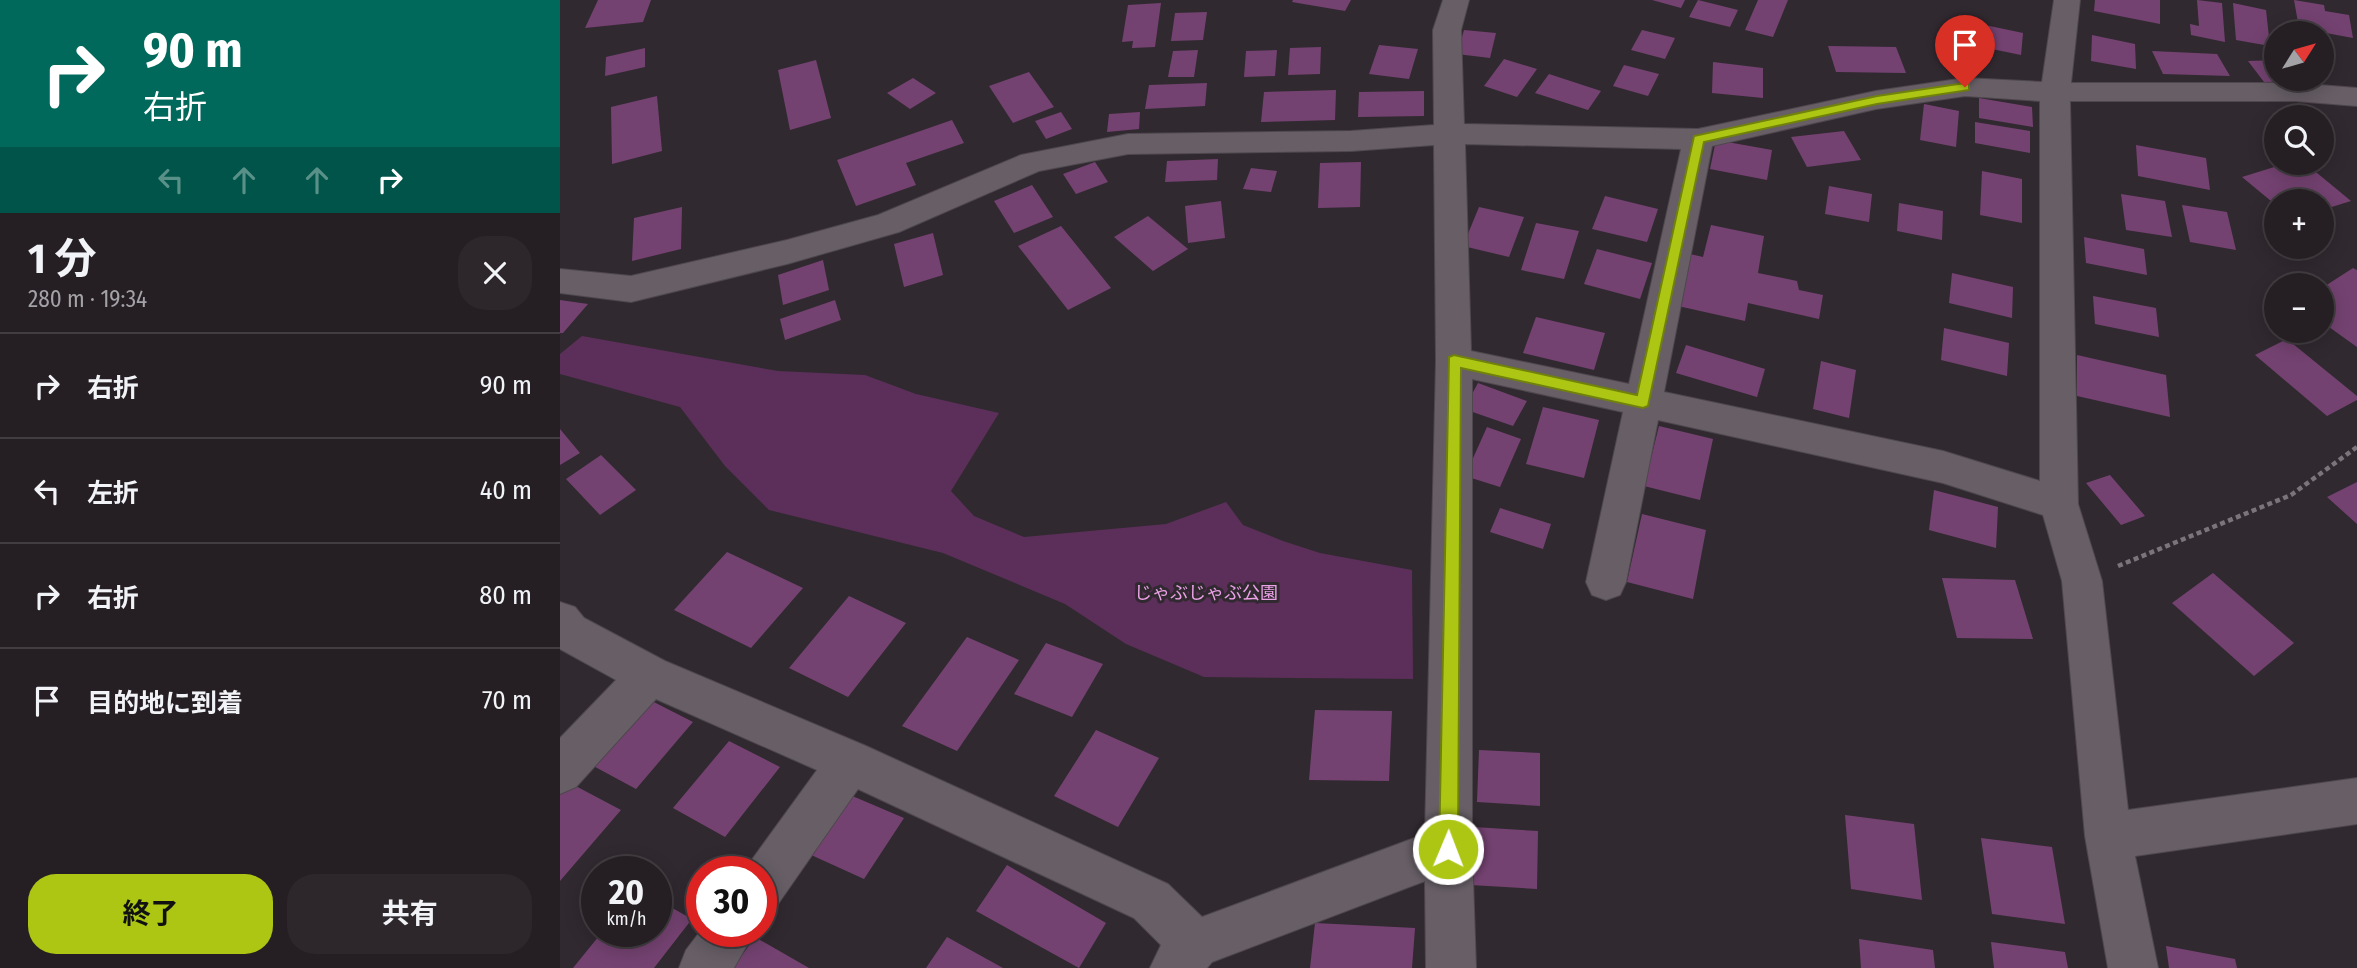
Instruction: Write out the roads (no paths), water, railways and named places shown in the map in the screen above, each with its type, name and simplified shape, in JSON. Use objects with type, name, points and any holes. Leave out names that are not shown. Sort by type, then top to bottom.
[{"type":"street","points":[[1451,968],[1448,849],[1454,361],[1447,30],[1456,0]]},
{"type":"street","points":[[2067,0],[2055,92],[2059,504],[2082,581],[2108,836],[2133,968]]},
{"type":"street","points":[[560,281],[631,289],[787,252],[888,224],[1032,162],[1128,144],[1351,141],[1449,134],[1698,139],[1864,102],[1965,87],[2055,92],[2295,92],[2357,97]]},
{"type":"street","points":[[1606,582],[1698,139]]},
{"type":"street","points":[[1454,361],[1944,467],[2059,504]]},
{"type":"street","points":[[560,621],[569,632],[650,675],[850,762],[1151,901],[1185,956],[1448,849]]},
{"type":"street","points":[[560,771],[650,675]]},
{"type":"street","points":[[777,865],[850,762]]},
{"type":"street","points":[[2108,836],[2357,801]]},
{"type":"street","points":[[704,968],[719,947]]},
{"type":"park label","name":"じゃぶじゃぶ公園","points":[[1206,593]]}]
